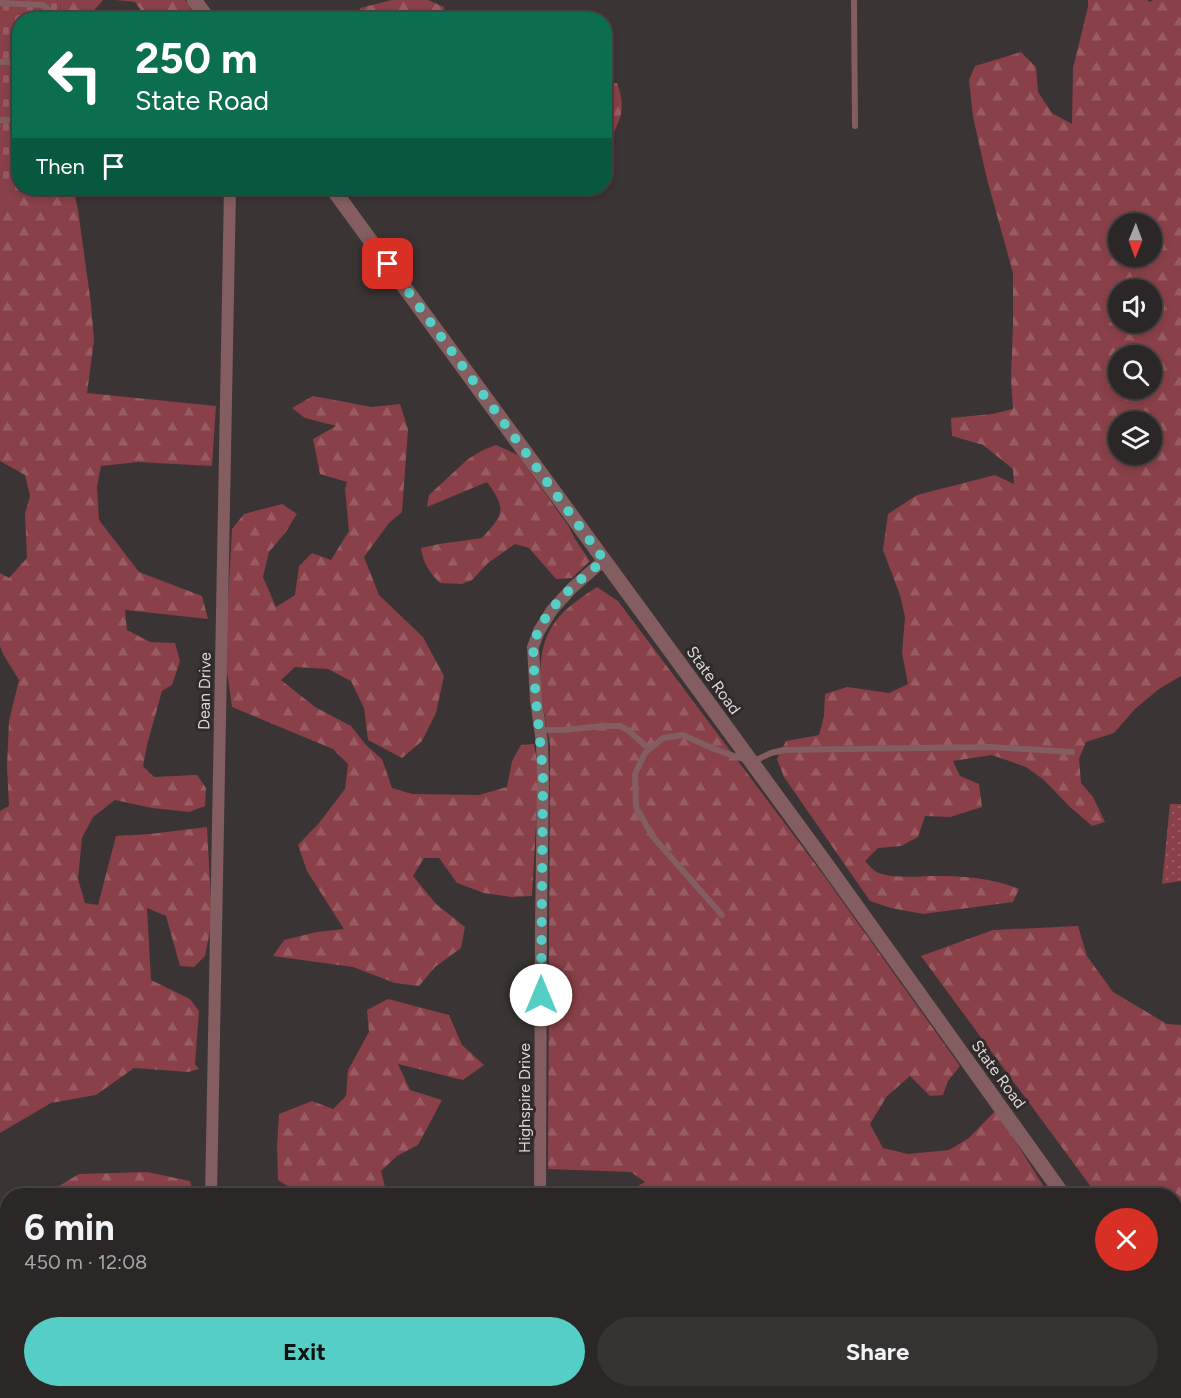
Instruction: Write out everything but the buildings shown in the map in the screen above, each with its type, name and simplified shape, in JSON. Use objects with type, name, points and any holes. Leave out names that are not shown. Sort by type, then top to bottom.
[{"type":"street","name":"Dean Drive","points":[[211,1188],[230,195]]},
{"type":"street","name":"State Road","points":[[337,195],[752,762],[1058,1188]]},
{"type":"street","name":"Highspire Drive","points":[[540,1188],[543,778],[533,647],[552,610],[572,588],[604,560]]},
{"type":"lane","points":[[854,0],[855,126]]},
{"type":"lane","points":[[0,3],[44,5],[51,12]]},
{"type":"lane","points":[[540,730],[620,726],[628,730],[649,749]]},
{"type":"lane","points":[[722,915],[653,837],[636,807],[635,774],[645,753],[663,738],[682,735],[752,762],[784,750],[990,747],[1072,752]]},
{"type":"green space","points":[[0,0],[60,0],[61,12],[12,12],[12,191],[0,190]]},
{"type":"green space","points":[[60,0],[103,0],[93,12],[61,12]]},
{"type":"green space","points":[[116,0],[185,0],[193,12],[142,12],[135,2]]},
{"type":"green space","points":[[392,0],[428,0],[444,7],[444,12],[359,12],[360,8]]},
{"type":"green space","points":[[1088,0],[1147,0],[1150,2],[1153,0],[1181,0],[1181,676],[1159,689],[1135,709],[1114,733],[1086,742],[1079,759],[1081,783],[1093,797],[1105,822],[1092,826],[1044,780],[1026,767],[992,755],[953,761],[960,776],[979,784],[982,807],[950,817],[925,816],[918,837],[901,846],[878,848],[865,861],[875,871],[885,875],[967,877],[999,882],[1019,889],[1013,902],[923,914],[891,908],[870,901],[784,777],[777,759],[786,741],[819,735],[824,716],[825,694],[847,687],[889,693],[908,684],[902,653],[905,617],[900,595],[883,550],[888,514],[917,495],[995,475],[1014,484],[1013,469],[983,445],[952,436],[951,418],[992,414],[1013,409],[1011,379],[1013,273],[987,179],[973,117],[969,80],[975,66],[1021,52],[1036,67],[1038,92],[1052,113],[1072,124],[1073,68]]},
{"type":"green space","points":[[617,83],[622,102],[620,118],[612,135],[612,84]]},
{"type":"green space","points":[[0,190],[12,191],[12,195],[75,195],[91,304],[94,340],[87,393],[216,406],[212,466],[138,462],[101,466],[97,487],[99,520],[139,572],[202,596],[208,619],[125,610],[127,630],[150,642],[175,643],[180,661],[172,685],[162,691],[143,766],[154,777],[197,775],[206,788],[205,806],[189,812],[152,808],[115,800],[93,817],[82,838],[78,879],[85,903],[98,905],[116,836],[207,827],[212,921],[205,956],[194,967],[180,966],[166,916],[147,908],[151,980],[190,999],[199,1011],[195,1064],[199,1069],[188,1072],[134,1068],[96,1095],[51,1103],[0,1133],[0,811],[9,806],[7,767],[9,721],[19,680],[0,646],[0,573],[9,578],[27,558],[25,514],[30,496],[25,475],[0,461]]},
{"type":"green space","points":[[313,396],[372,407],[400,404],[408,429],[402,512],[389,523],[364,557],[379,595],[423,637],[444,676],[436,713],[422,741],[402,758],[368,740],[364,708],[351,681],[328,669],[295,667],[281,680],[315,707],[351,726],[366,745],[382,759],[392,788],[412,794],[479,795],[507,787],[512,761],[521,745],[534,744],[539,773],[532,896],[512,897],[484,893],[457,883],[439,858],[424,858],[413,876],[436,904],[465,927],[461,948],[435,967],[419,986],[395,983],[353,967],[273,956],[284,940],[317,932],[344,929],[307,871],[298,845],[319,823],[345,789],[348,764],[333,749],[232,707],[225,657],[232,529],[244,514],[282,504],[297,514],[269,552],[263,577],[276,607],[295,595],[299,566],[312,553],[331,560],[349,531],[345,489],[347,482],[320,474],[313,439],[336,426],[305,418],[292,408]]},
{"type":"green space","points":[[496,445],[518,455],[590,561],[572,578],[556,579],[529,548],[515,544],[488,563],[472,580],[462,584],[440,583],[427,567],[421,548],[482,538],[499,517],[498,499],[487,482],[427,507],[429,495],[468,459]]},
{"type":"green space","points":[[597,587],[618,601],[825,877],[960,1066],[948,1081],[943,1095],[930,1096],[910,1076],[887,1096],[870,1124],[883,1148],[908,1154],[949,1150],[969,1138],[996,1110],[1045,1188],[634,1188],[645,1182],[631,1172],[548,1169],[550,744],[540,682],[547,635],[559,617]]},
{"type":"green space","points":[[1170,804],[1181,804],[1181,881],[1162,884]]},
{"type":"green space","points":[[1078,926],[1087,956],[1113,992],[1167,1024],[1181,1025],[1181,1188],[1092,1188],[921,956],[993,930]]},
{"type":"green space","points":[[388,999],[449,1015],[462,1045],[484,1065],[463,1080],[398,1064],[410,1090],[442,1100],[418,1145],[397,1156],[381,1171],[385,1188],[291,1188],[278,1180],[279,1114],[312,1101],[333,1109],[346,1096],[348,1070],[369,1032],[367,1010]]},
{"type":"green space","points":[[147,1172],[190,1181],[192,1188],[56,1188],[79,1174]]},
{"type":"route","points":[[388,264],[604,560],[572,588],[552,610],[539,631],[533,647],[543,778],[541,995]]}]
